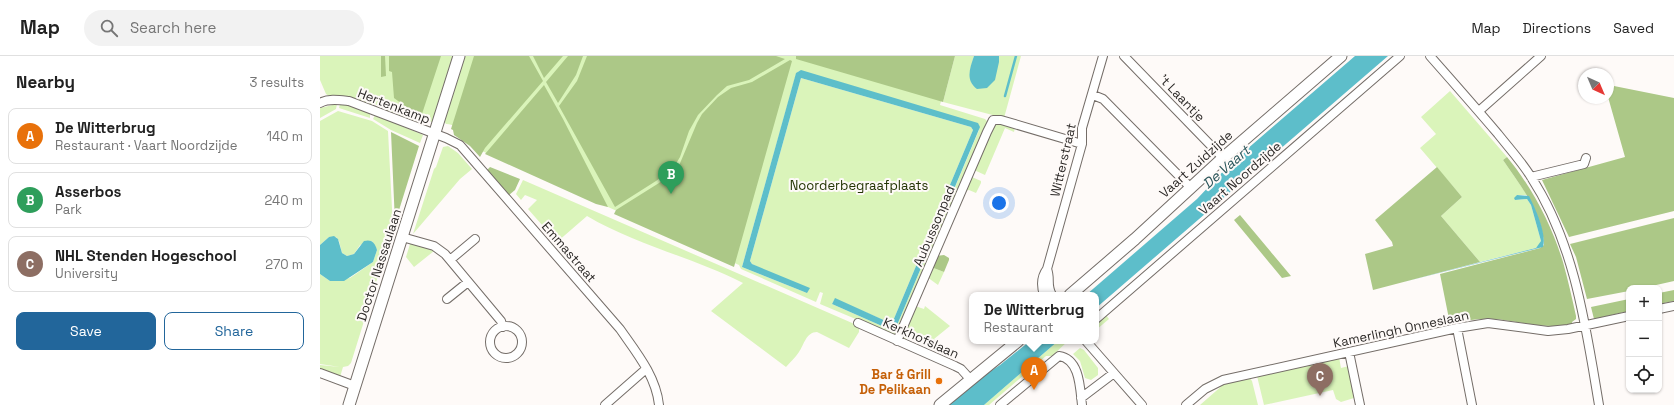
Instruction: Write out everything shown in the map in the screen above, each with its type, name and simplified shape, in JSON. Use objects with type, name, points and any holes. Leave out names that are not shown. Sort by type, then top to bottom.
[{"type":"main road","name":"Doctor Nassaulaan","points":[[349,405],[459,56]]},
{"type":"main road","name":"Vaart Zuidzijde","points":[[1073,292],[1135,239],[1190,187],[1220,154],[1341,56]]},
{"type":"main road","points":[[940,405],[1014,344]]},
{"type":"street","name":"Witterstraat","points":[[1044,292],[1042,282],[1043,275],[1047,269],[1082,144],[1082,128],[1093,95],[1103,56]]},
{"type":"street","name":"'t Laantje","points":[[1124,56],[1220,154]]},
{"type":"street","name":"Vaart Noordzijde","points":[[1099,316],[1400,56]]},
{"type":"street","points":[[1430,56],[1479,111],[1532,177],[1550,212],[1562,239],[1574,277],[1585,326],[1599,405]]},
{"type":"street","points":[[1479,111],[1541,56]]},
{"type":"street","points":[[1093,95],[1103,100],[1190,187]]},
{"type":"street","name":"Hertenkamp","points":[[320,103],[323,101],[349,101],[435,134]]},
{"type":"street","name":"Aubussonpad","points":[[897,341],[987,132],[994,120],[1001,120],[1082,144]]},
{"type":"street","name":"Emmastraat","points":[[435,134],[460,146],[620,329],[640,358],[654,384],[659,405]]},
{"type":"street","points":[[1532,177],[1584,164],[1586,158]]},
{"type":"street","points":[[402,237],[434,246],[445,254],[501,321],[503,327]]},
{"type":"street","points":[[450,260],[475,239]]},
{"type":"street","name":"Witterstraat","points":[[1047,269],[1049,275],[1048,286],[1051,292]]},
{"type":"street","points":[[447,299],[468,282]]},
{"type":"street","points":[[1662,308],[1674,306]]},
{"type":"street","name":"Kamerlingh Onneslaan","points":[[1186,405],[1205,389],[1223,380],[1457,328],[1488,323],[1548,331],[1585,326],[1626,317]]},
{"type":"street","name":"Kerkhofslaan","points":[[858,323],[955,366],[961,369],[970,379]]},
{"type":"street","points":[[1457,328],[1472,405]]},
{"type":"street","points":[[1089,344],[1142,405]]},
{"type":"street","points":[[1349,352],[1360,405]]},
{"type":"street","points":[[1000,405],[1059,356],[1066,358],[1074,364],[1082,402]]},
{"type":"street","points":[[605,405],[646,369]]},
{"type":"street","points":[[320,373],[355,386]]},
{"type":"street","points":[[1082,402],[1114,373]]},
{"type":"green space","name":"Noorderbegraafplaats","points":[[320,56],[953,56],[940,105],[985,119],[988,122],[896,336],[820,304],[823,293],[820,292],[816,302],[741,269],[739,265],[475,148],[458,129],[450,124],[446,124],[444,121],[431,122],[429,120],[430,115],[427,114],[424,121],[417,123],[386,111],[375,104],[371,105],[349,97],[329,96],[326,94],[320,80]],"holes":[[[799,71],[979,125],[979,130],[895,330],[891,330],[832,304],[835,299],[888,322],[893,321],[973,130],[971,127],[801,78],[750,261],[752,264],[807,293],[742,267],[796,74]]]},
{"type":"green space","points":[[381,56],[385,56],[386,76],[381,77]]},
{"type":"green space","points":[[389,56],[441,56],[421,117],[394,98],[392,72],[389,71]]},
{"type":"green space","points":[[474,56],[529,56],[543,81],[485,148],[480,157],[470,146],[454,135],[453,130],[451,129]]},
{"type":"green space","points":[[533,56],[563,56],[544,78]]},
{"type":"green space","points":[[568,56],[583,56],[576,75],[558,103],[546,82]]},
{"type":"green space","points":[[587,56],[776,56],[785,59],[749,80],[727,86],[698,115],[689,131],[680,157],[674,167],[656,181],[615,207],[559,106],[577,81]]},
{"type":"green space","points":[[796,56],[955,56],[943,102],[796,59]]},
{"type":"green space","points":[[955,56],[974,56],[970,76],[971,81],[973,85],[981,88],[999,56],[1021,56],[1004,118],[943,102]]},
{"type":"green space","points":[[790,60],[792,61],[734,267],[614,214],[616,210],[659,183],[678,168],[702,114],[718,97],[731,88],[752,82]]},
{"type":"green space","points":[[544,85],[608,207],[596,204],[485,154]]},
{"type":"green space","points":[[1614,86],[1674,98],[1674,211],[1569,237],[1542,180],[1625,157],[1610,104],[1614,104]]},
{"type":"green space","points":[[1450,91],[1507,157],[1503,160],[1527,195],[1517,195],[1515,200],[1527,199],[1531,205],[1541,241],[1536,248],[1480,262],[1441,216],[1462,197],[1420,148],[1436,134],[1421,117]]},
{"type":"green space","points":[[337,104],[336,109],[320,118],[320,108]]},
{"type":"green space","points":[[340,104],[370,113],[370,118],[339,108]]},
{"type":"green space","points":[[338,111],[372,121],[388,131],[393,228],[351,363],[348,366],[343,367],[340,377],[320,370],[320,365],[340,367],[320,364],[320,274],[330,281],[350,278],[373,262],[377,250],[372,241],[360,245],[354,254],[347,256],[342,253],[339,241],[336,237],[329,237],[320,245],[320,121]]},
{"type":"green space","points":[[375,115],[423,135],[420,143],[391,130],[373,119]]},
{"type":"green space","points":[[996,123],[1015,127],[1014,132],[1005,128],[985,175],[974,170],[992,126]]},
{"type":"green space","points":[[391,132],[419,146],[395,223]]},
{"type":"green space","points":[[448,146],[458,153],[472,169],[460,179],[413,234],[434,169],[443,147]]},
{"type":"green space","points":[[1507,157],[1533,194],[1553,235],[1563,262],[1576,316],[1576,319],[1572,322],[1572,324],[1561,326],[1542,326],[1488,319],[1450,324],[1440,274],[1540,248],[1544,245],[1535,210],[1503,160]]},
{"type":"green space","points":[[490,167],[520,179],[515,190],[509,195],[487,170]]},
{"type":"green space","points":[[1437,167],[1462,197],[1441,216],[1480,262],[1373,290],[1365,254],[1393,246],[1392,242],[1375,220]]},
{"type":"green space","points":[[972,177],[981,181],[976,193],[969,190],[964,191],[970,178]]},
{"type":"green space","points":[[523,180],[859,326],[859,332],[849,348],[817,332],[810,334],[801,349],[786,367],[711,311],[743,283],[625,235],[587,216],[557,242],[528,209],[537,200],[525,195],[521,200],[516,194]]},
{"type":"green space","points":[[1240,215],[1291,276],[1282,278],[1234,220]]},
{"type":"green space","points":[[1674,218],[1674,281],[1656,285],[1626,285],[1626,292],[1587,299],[1576,257],[1570,244]]},
{"type":"green space","points":[[413,243],[434,251],[414,267],[406,257],[410,244]]},
{"type":"green space","points":[[944,255],[949,258],[949,260],[944,272],[931,267],[936,256]]},
{"type":"green space","points":[[931,267],[944,272],[938,285],[927,277]]},
{"type":"green space","points":[[1674,290],[1674,301],[1662,303],[1662,292]]},
{"type":"green space","points":[[1626,300],[1626,312],[1594,319],[1591,307]]},
{"type":"green space","points":[[915,306],[924,309],[925,306],[950,326],[934,339],[938,344],[936,346],[908,335],[905,341],[903,333]]},
{"type":"green space","points":[[1106,315],[1109,319],[1099,327],[1099,321]]},
{"type":"green space","points":[[1055,344],[1065,344],[1052,356],[1046,356],[989,405],[984,405]]},
{"type":"green space","points":[[1080,348],[1084,350],[1098,368],[1098,375],[1091,380],[1085,378],[1080,361],[1073,354]]},
{"type":"green space","points":[[1339,357],[1341,368],[1349,366],[1355,396],[1354,398],[1341,402],[1336,399],[1333,390],[1264,405],[1257,376]]},
{"type":"green space","points":[[1249,377],[1252,381],[1258,405],[1200,405],[1224,384]]},
{"type":"water","points":[[974,56],[999,56],[995,80],[987,88],[977,89],[971,82],[971,65]]},
{"type":"water","points":[[1355,56],[1388,56],[1099,305],[1099,292],[1089,292],[1197,199],[1231,163]]},
{"type":"water","points":[[801,70],[978,123],[980,127],[895,330],[891,330],[832,304],[835,298],[888,322],[893,321],[973,130],[971,127],[801,78],[750,261],[752,264],[810,288],[807,293],[742,267],[796,73]]},
{"type":"water","points":[[1517,195],[1529,196],[1542,228],[1544,241],[1543,247],[1403,282],[1536,248],[1541,241],[1531,205],[1527,199],[1515,200],[1514,198]]},
{"type":"water","points":[[334,236],[338,239],[342,253],[347,256],[354,254],[364,241],[369,240],[372,242],[377,250],[373,262],[344,281],[330,281],[320,274],[320,245],[329,237]]},
{"type":"water","points":[[1026,344],[1055,344],[984,405],[948,405],[976,381],[1000,365]]},
{"type":"waterway","points":[[1005,96],[1016,56]]},
{"type":"place","name":"Asserbos","points":[[671,194]]},
{"type":"place","name":"Bar & Grill De Pelikaan","points":[[939,381]]},
{"type":"place","name":"De Witterbrug","points":[[1034,390]]},
{"type":"place","name":"NHL Stenden Hogeschool","points":[[1320,396]]},
{"type":"water label","name":"De Vaart","points":[[1226,167]]}]
